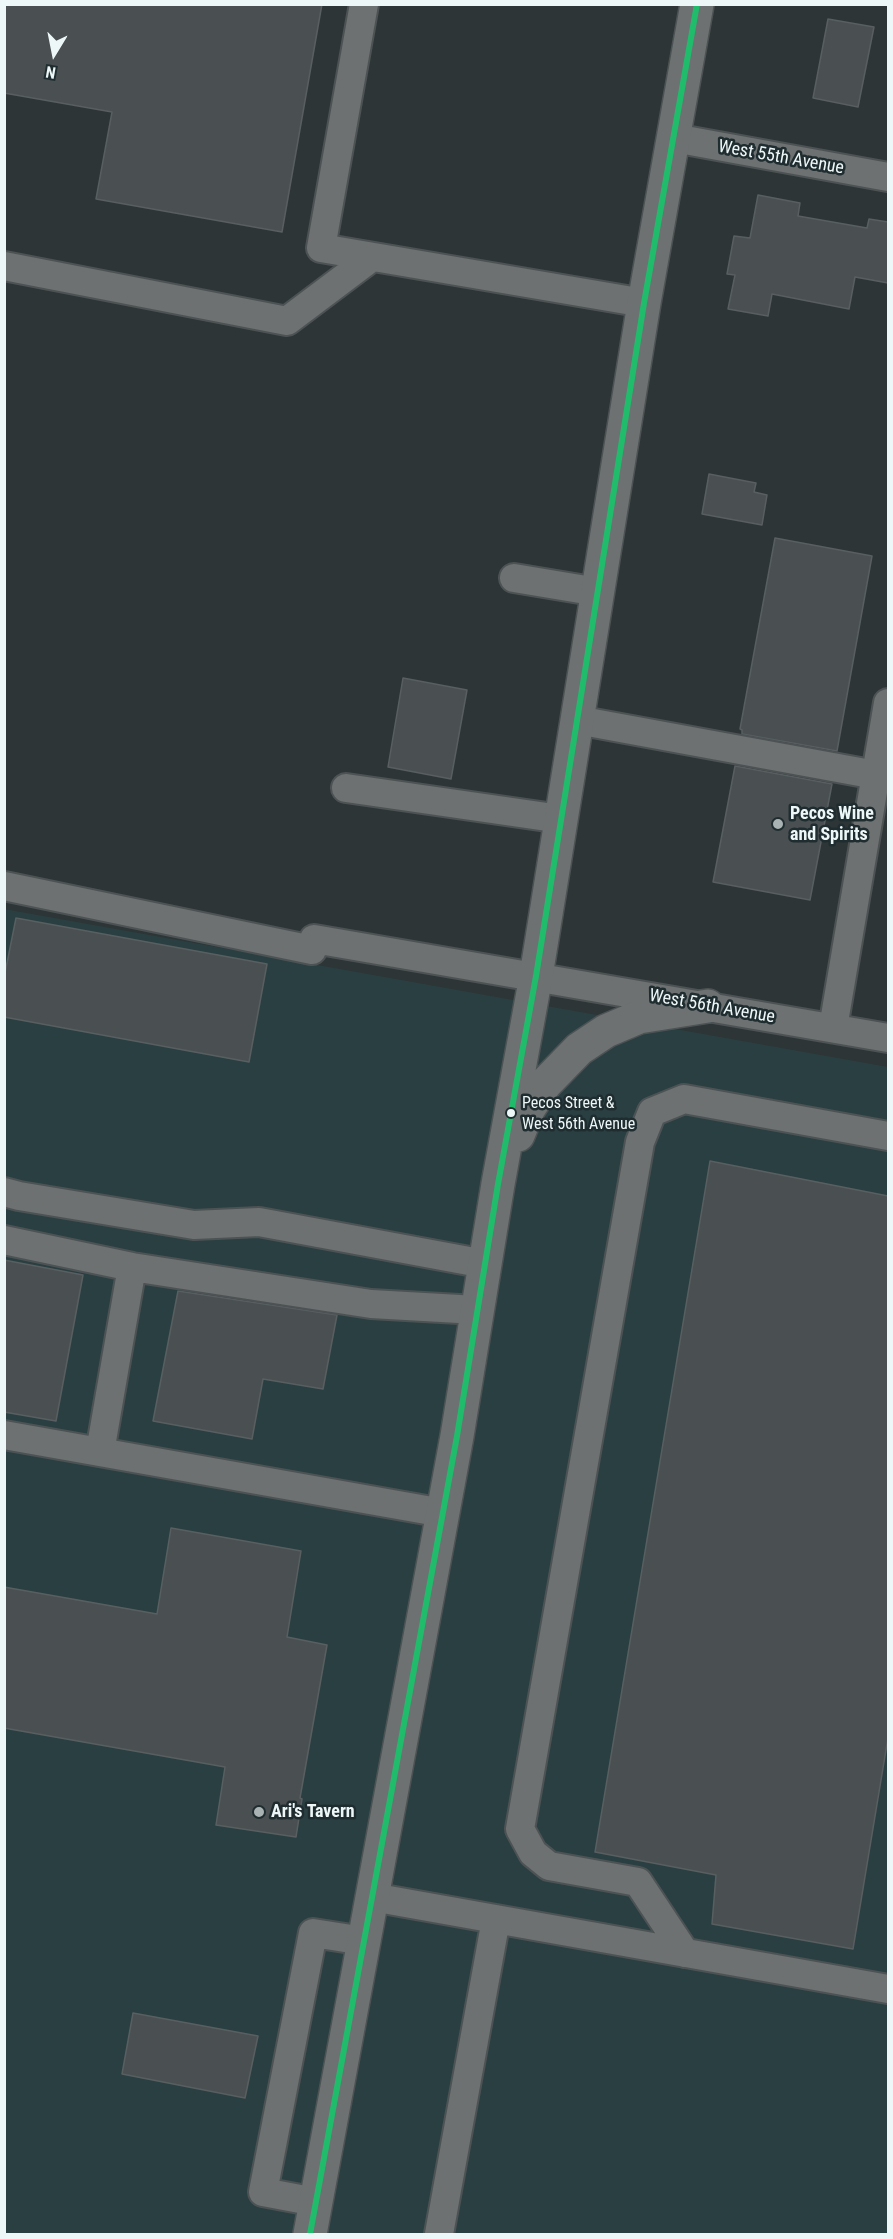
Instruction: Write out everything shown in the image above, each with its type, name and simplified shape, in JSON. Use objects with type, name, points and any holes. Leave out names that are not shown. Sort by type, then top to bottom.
[{"type":"main road","points":[[310,2235],[443,1512],[498,1184],[536,976],[644,303],[697,4]]},
{"type":"main road","points":[[498,1184],[529,1108],[545,1084],[579,1048],[606,1030],[639,1017],[708,1006]]},
{"type":"street","points":[[364,4],[321,248],[644,303]]},
{"type":"street","name":"West 55th Avenue","points":[[674,138],[888,177]]},
{"type":"street","points":[[4,266],[287,321],[372,257]]},
{"type":"street","points":[[514,578],[598,592]]},
{"type":"street","points":[[833,1028],[888,703]]},
{"type":"street","points":[[578,720],[876,775]]},
{"type":"street","points":[[346,788],[561,819]]},
{"type":"street","name":"West 56th Avenue","points":[[4,886],[313,944],[536,976],[888,1038]]},
{"type":"street","points":[[685,1953],[638,1882],[549,1866],[533,1853],[520,1829],[640,1142],[652,1112],[684,1099],[888,1136]]},
{"type":"street","points":[[4,1192],[194,1225],[259,1222],[485,1264]]},
{"type":"street","points":[[4,1240],[132,1267],[371,1304],[477,1310]]},
{"type":"street","points":[[100,1452],[132,1267]]},
{"type":"street","points":[[4,1435],[443,1512]]},
{"type":"street","points":[[372,1897],[888,1989]]},
{"type":"street","points":[[439,2235],[496,1919]]},
{"type":"street","points":[[316,2202],[263,2192],[313,1932],[364,1941]]},
{"type":"shaded area","points":[[4,909],[888,1067],[888,2234],[5,2234]]},
{"type":"building","points":[[4,4],[322,4],[282,232],[96,199],[112,112],[4,93]]},
{"type":"building","points":[[828,19],[874,27],[858,107],[813,98]]},
{"type":"building","points":[[758,195],[800,203],[798,216],[867,228],[869,219],[888,222],[888,283],[855,277],[849,309],[772,294],[768,316],[728,309],[735,275],[727,274],[734,236],[750,238]]},
{"type":"building","points":[[709,474],[756,483],[754,492],[767,495],[762,525],[702,514]]},
{"type":"building","points":[[775,538],[872,556],[837,751],[742,734],[740,729]]},
{"type":"building","points":[[403,678],[467,690],[451,779],[388,767]]},
{"type":"building","points":[[735,766],[832,784],[810,900],[713,882]]},
{"type":"building","points":[[16,918],[267,964],[249,1062],[4,1017],[4,978]]},
{"type":"building","points":[[710,1161],[888,1196],[888,1738],[853,1949],[712,1924],[716,1875],[595,1852]]},
{"type":"building","points":[[4,1260],[83,1275],[56,1421],[4,1412]]},
{"type":"building","points":[[178,1291],[337,1315],[323,1389],[263,1379],[252,1439],[153,1421]]},
{"type":"building","points":[[171,1528],[301,1551],[287,1637],[327,1645],[300,1798],[302,1799],[296,1837],[216,1825],[225,1767],[4,1728],[4,1587],[157,1614]]},
{"type":"building","points":[[133,2013],[258,2036],[245,2098],[122,2074]]},
{"type":"transit line","points":[[310,2234],[457,1436],[498,1184],[536,976],[644,303],[697,4]]},
{"type":"place","name":"Pecos Wine and Spirits","points":[[778,824]]},
{"type":"place","name":"Pecos Street & West 56th Avenue","points":[[511,1113]]},
{"type":"place","name":"Ari's Tavern","points":[[259,1812]]}]
